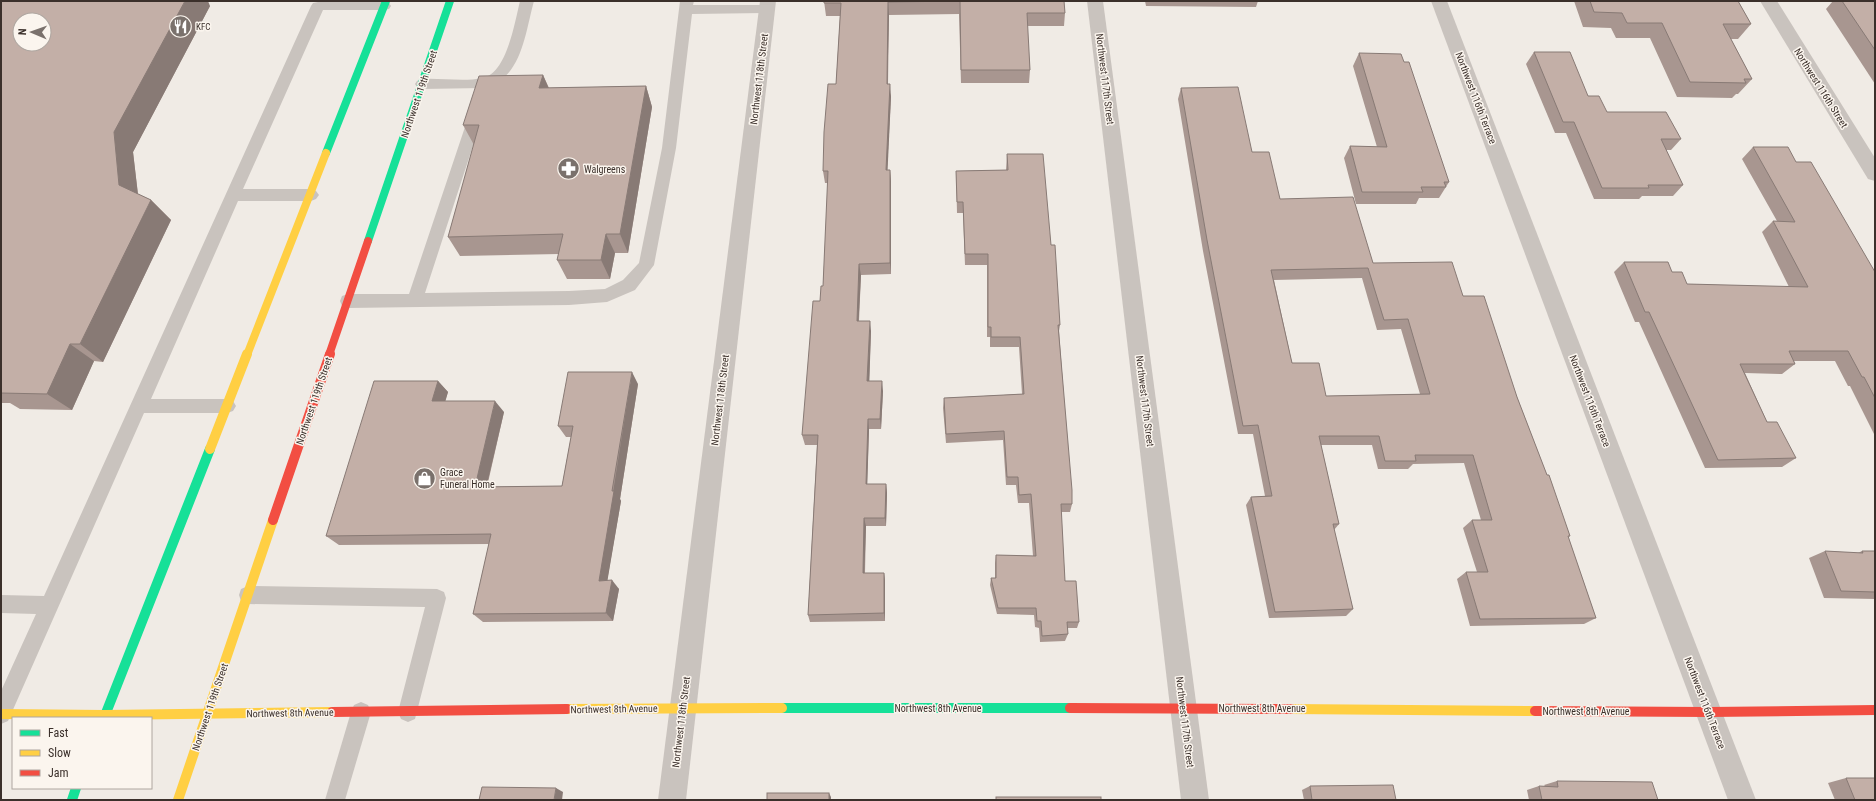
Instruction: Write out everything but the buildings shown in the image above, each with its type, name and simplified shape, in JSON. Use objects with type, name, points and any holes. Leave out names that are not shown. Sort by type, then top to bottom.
[{"type":"main road","name":"Northwest 119th Street","points":[[178,800],[450,1]]},
{"type":"main road","points":[[105,716],[385,4]]},
{"type":"main road","name":"Northwest 8th Avenue","points":[[1,714],[105,716],[683,708],[1183,708],[1709,712],[1875,710]]},
{"type":"main road","points":[[72,800],[76,789]]},
{"type":"street","name":"Northwest 117th Street","points":[[1095,1],[1195,800]]},
{"type":"street","name":"Northwest 116th Terrace","points":[[1439,1],[1742,800]]},
{"type":"street","name":"Northwest 116th Street","points":[[1768,1],[1875,174]]},
{"type":"street","name":"Northwest 118th Street","points":[[672,800],[768,5]]},
{"type":"lane","points":[[422,84],[486,82],[508,67],[527,1]]},
{"type":"lane","points":[[1,714],[319,4],[385,4]]},
{"type":"lane","points":[[348,301],[569,298],[607,294],[629,285],[646,265],[669,148],[686,5],[768,5]]},
{"type":"lane","points":[[415,301],[486,82]]},
{"type":"lane","points":[[234,195],[310,194]]},
{"type":"lane","points":[[139,406],[227,406]]},
{"type":"lane","points":[[248,595],[437,598],[408,712]]},
{"type":"lane","points":[[1,604],[50,604]]},
{"type":"lane","points":[[335,800],[361,712]]},
{"type":"traffic: fast","points":[[326,153],[386,1]]},
{"type":"traffic: fast","points":[[368,241],[450,1]]},
{"type":"traffic: fast","points":[[104,717],[210,449]]},
{"type":"traffic: fast","points":[[782,708],[1070,708]]},
{"type":"traffic: fast","points":[[72,800],[76,789]]},
{"type":"traffic: slow","points":[[210,449],[326,153]]},
{"type":"traffic: slow","points":[[178,800],[273,520]]},
{"type":"traffic: slow","points":[[567,709],[782,708]]},
{"type":"traffic: slow","points":[[1291,709],[1535,711]]},
{"type":"traffic: slow","points":[[1,714],[105,715],[332,712]]},
{"type":"traffic: jam","points":[[273,520],[368,241]]},
{"type":"traffic: jam","points":[[1070,708],[1291,709]]},
{"type":"traffic: jam","points":[[332,712],[567,709]]},
{"type":"traffic: jam","points":[[1535,711],[1709,712],[1875,710]]},
{"type":"place","name":"KFC","points":[[180,27]]},
{"type":"place","name":"Walgreens","points":[[569,169]]},
{"type":"place","name":"Grace Funeral Home","points":[[424,478]]}]
